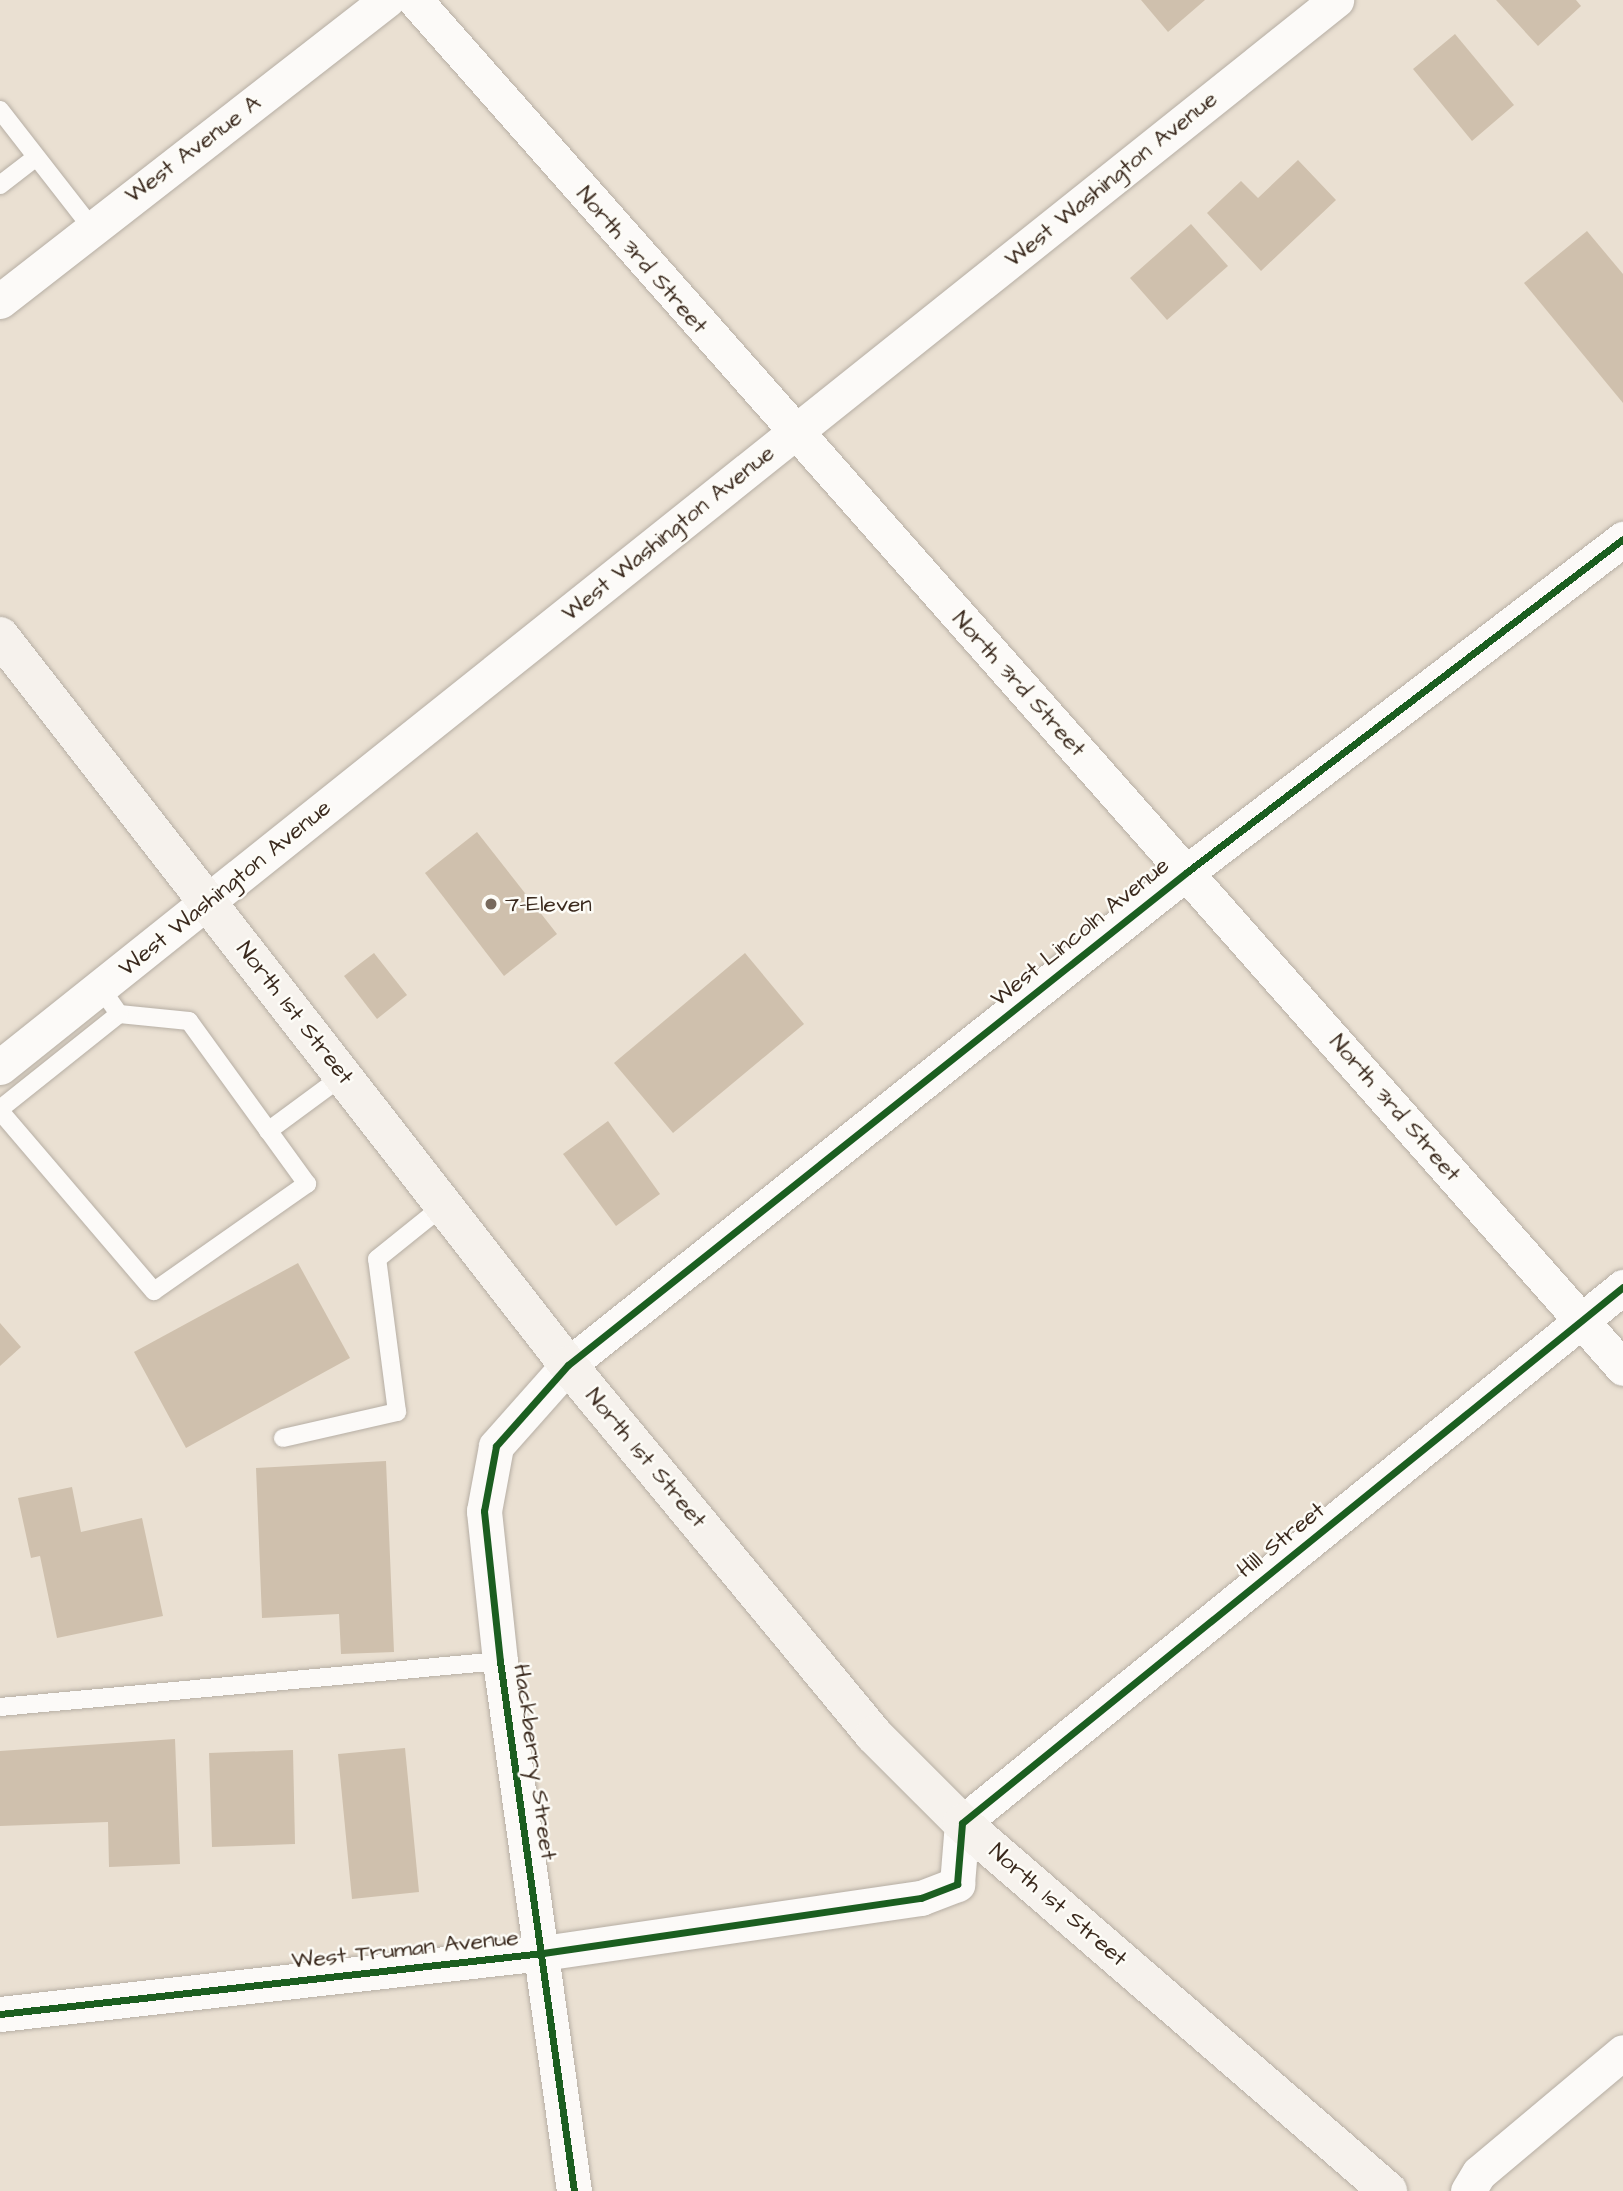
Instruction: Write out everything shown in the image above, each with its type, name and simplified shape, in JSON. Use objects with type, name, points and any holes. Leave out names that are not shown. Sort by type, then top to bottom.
[{"type":"main road","name":"North 1st Street","points":[[0,636],[568,1365],[874,1735],[962,1823],[1388,2191]]},
{"type":"street","name":"West Avenue A","points":[[0,301],[91,227],[387,0]]},
{"type":"street","name":"North 3rd Street","points":[[415,0],[793,432],[1186,872],[1623,1368]]},
{"type":"street","name":"West Washington Avenue","points":[[0,1067],[110,1001],[209,902],[1336,0]]},
{"type":"street","name":"West Lincoln Avenue","points":[[568,1365],[1186,872],[1623,539]]},
{"type":"street","name":"Hill Street","points":[[962,1823],[1623,1287]]},
{"type":"street","name":"Hackberry Street","points":[[568,1365],[496,1446],[484,1511],[500,1661],[543,1953],[574,2191]]},
{"type":"street","name":"West Truman Avenue","points":[[0,2014],[543,1953],[921,1898],[957,1884],[962,1823]]},
{"type":"street","points":[[1468,2191],[1479,2173],[1623,2052]]},
{"type":"lane","points":[[0,110],[91,227]]},
{"type":"lane","points":[[0,185],[35,158]]},
{"type":"lane","points":[[110,1001],[189,1021],[306,1184],[154,1291],[0,1110],[110,1001]]},
{"type":"lane","points":[[268,1131],[344,1075]]},
{"type":"lane","points":[[284,1438],[397,1412],[377,1259],[443,1206]]},
{"type":"lane","points":[[0,1707],[500,1661]]},
{"type":"building","points":[[1141,0],[1205,0],[1168,32]]},
{"type":"building","points":[[1496,0],[1576,0],[1581,6],[1538,46]]},
{"type":"building","points":[[1455,34],[1514,105],[1472,141],[1413,69]]},
{"type":"building","points":[[1298,160],[1336,200],[1261,271],[1207,213],[1241,181],[1258,198]]},
{"type":"building","points":[[1191,224],[1228,266],[1167,320],[1130,278]]},
{"type":"building","points":[[1587,231],[1623,274],[1623,403],[1524,283]]},
{"type":"building","name":"7-Eleven","points":[[477,832],[557,934],[504,976],[425,873]]},
{"type":"building","points":[[374,953],[407,995],[377,1019],[344,976]]},
{"type":"building","points":[[745,953],[804,1024],[673,1133],[614,1063]]},
{"type":"building","points":[[608,1121],[660,1194],[616,1226],[563,1154]]},
{"type":"building","points":[[298,1263],[350,1358],[186,1448],[134,1352]]},
{"type":"building","points":[[0,1323],[21,1347],[0,1366]]},
{"type":"building","points":[[386,1461],[394,1652],[341,1654],[339,1614],[262,1618],[256,1468]]},
{"type":"building","points":[[72,1487],[81,1532],[142,1518],[163,1616],[57,1638],[40,1556],[31,1558],[18,1498]]},
{"type":"building","points":[[175,1739],[180,1864],[109,1867],[108,1822],[0,1826],[0,1751]]},
{"type":"building","points":[[405,1748],[419,1892],[352,1899],[338,1754]]},
{"type":"building","points":[[293,1750],[295,1844],[212,1847],[209,1753]]},
{"type":"cycle path","points":[[574,2191],[500,1661],[484,1511],[496,1446],[568,1365],[1187,872],[1623,539]]},
{"type":"cycle path","points":[[0,2014],[543,1953],[921,1898],[957,1884],[962,1823],[1623,1287]]},
{"type":"place","name":"7-Eleven","points":[[491,904]]}]
